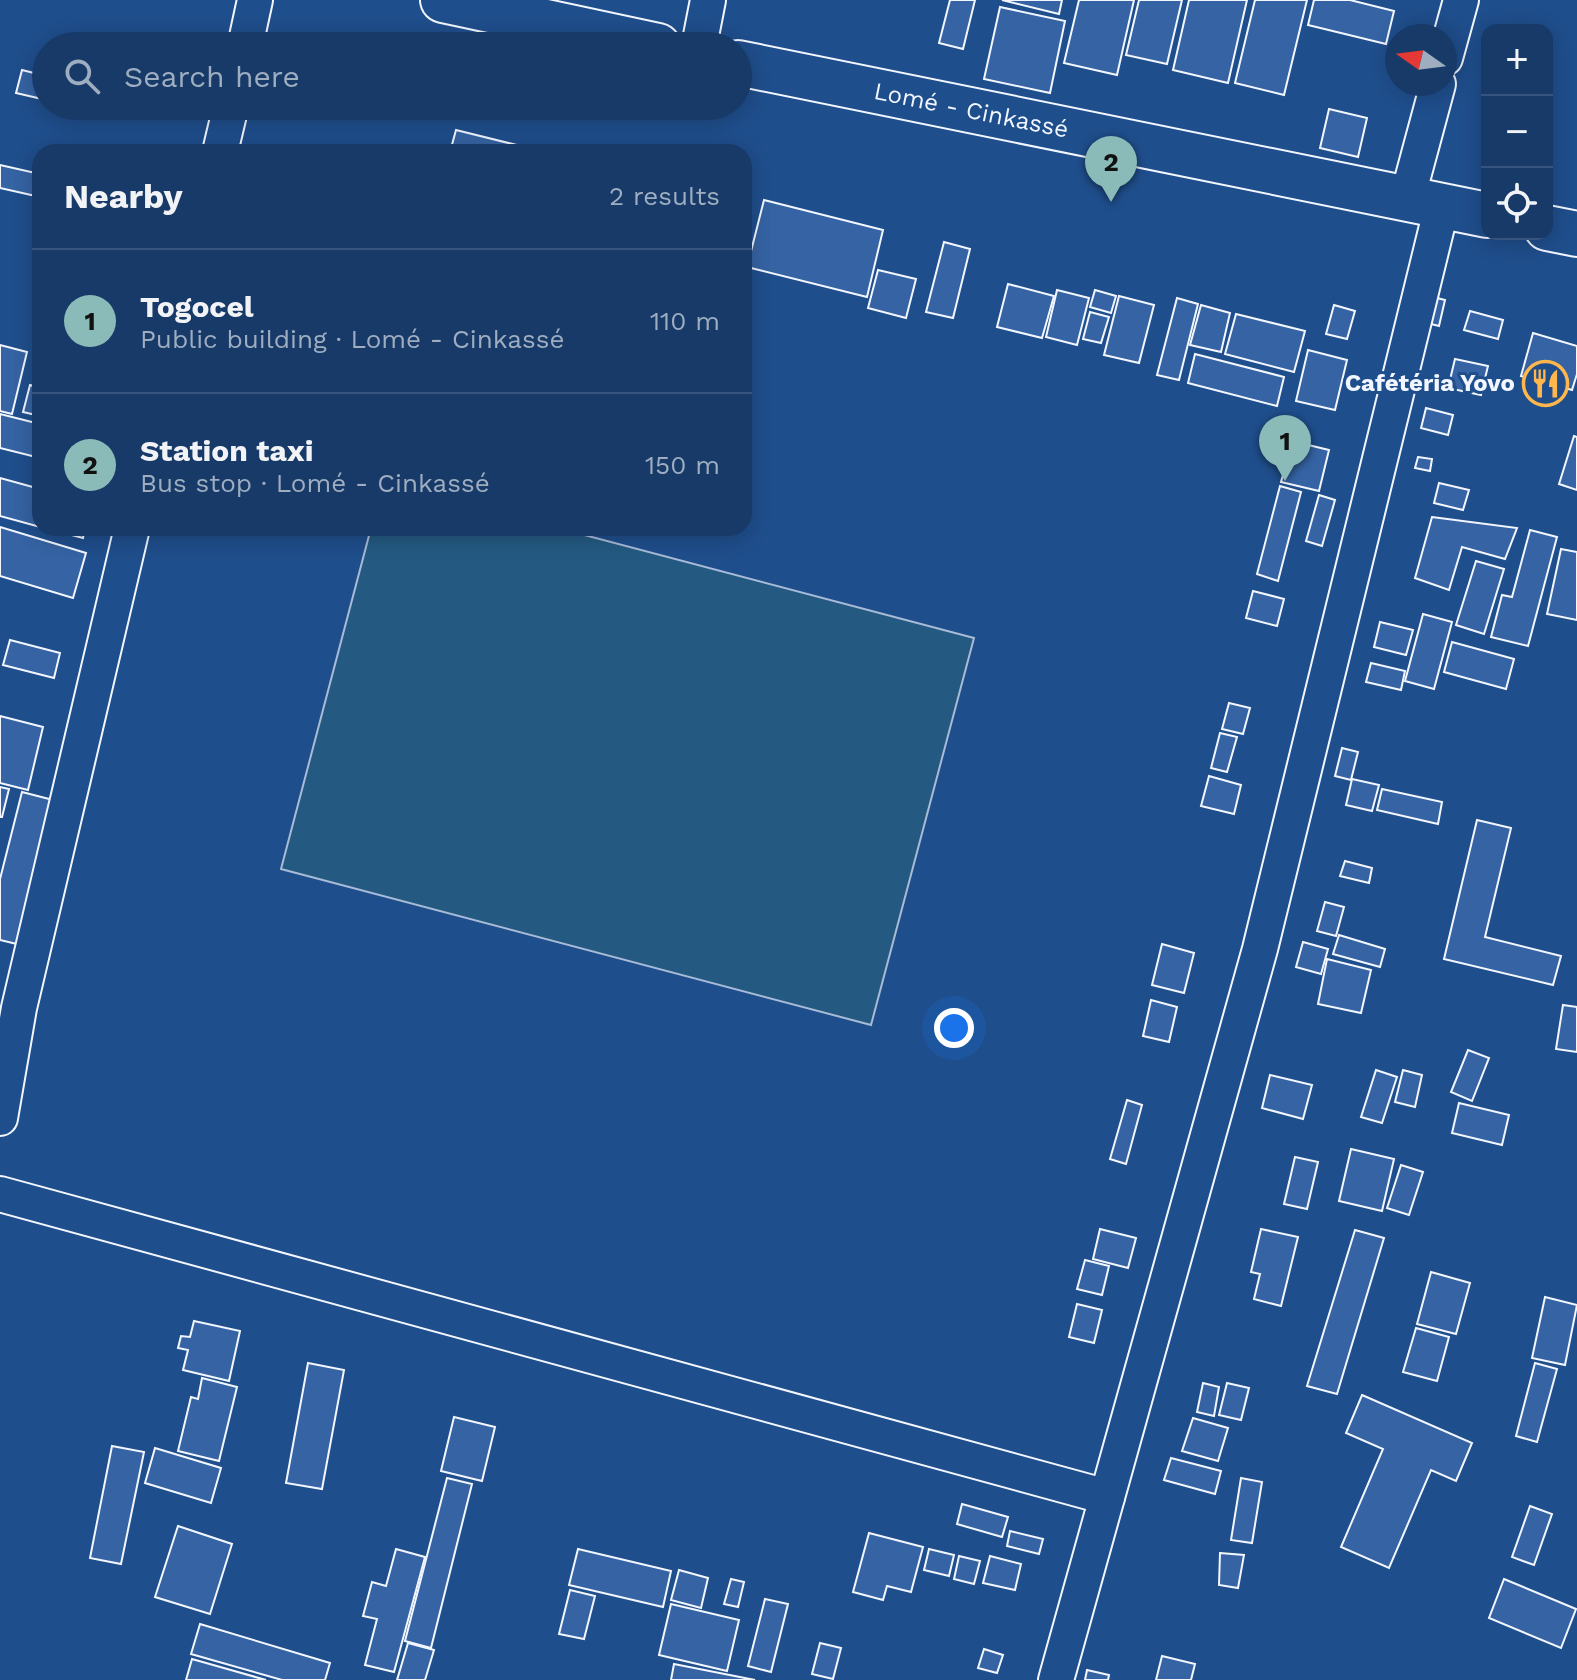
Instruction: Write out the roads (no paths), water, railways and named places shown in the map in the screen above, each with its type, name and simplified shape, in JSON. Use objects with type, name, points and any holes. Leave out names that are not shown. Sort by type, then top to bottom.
[{"type":"highway","points":[[443,0],[593,32]]},
{"type":"highway","name":"Lomé - Cinkassé","points":[[752,66],[1481,214]]},
{"type":"highway","points":[[1553,229],[1577,234]]},
{"type":"street","points":[[248,32],[255,0]]},
{"type":"street","points":[[702,32],[708,0]]},
{"type":"street","points":[[1454,24],[1461,0]]},
{"type":"street","points":[[1056,1680],[1260,949],[1425,202],[1437,96]]},
{"type":"street","points":[[222,144],[228,120]]},
{"type":"street","points":[[0,1118],[19,1008],[130,536]]},
{"type":"street","points":[[0,1194],[1107,1497]]},
{"type":"place","name":"Station taxi","points":[[1111,202]]},
{"type":"place","name":"Cafétéria Yovo","points":[[1546,383]]},
{"type":"place","name":"Togocel","points":[[1285,481]]}]
